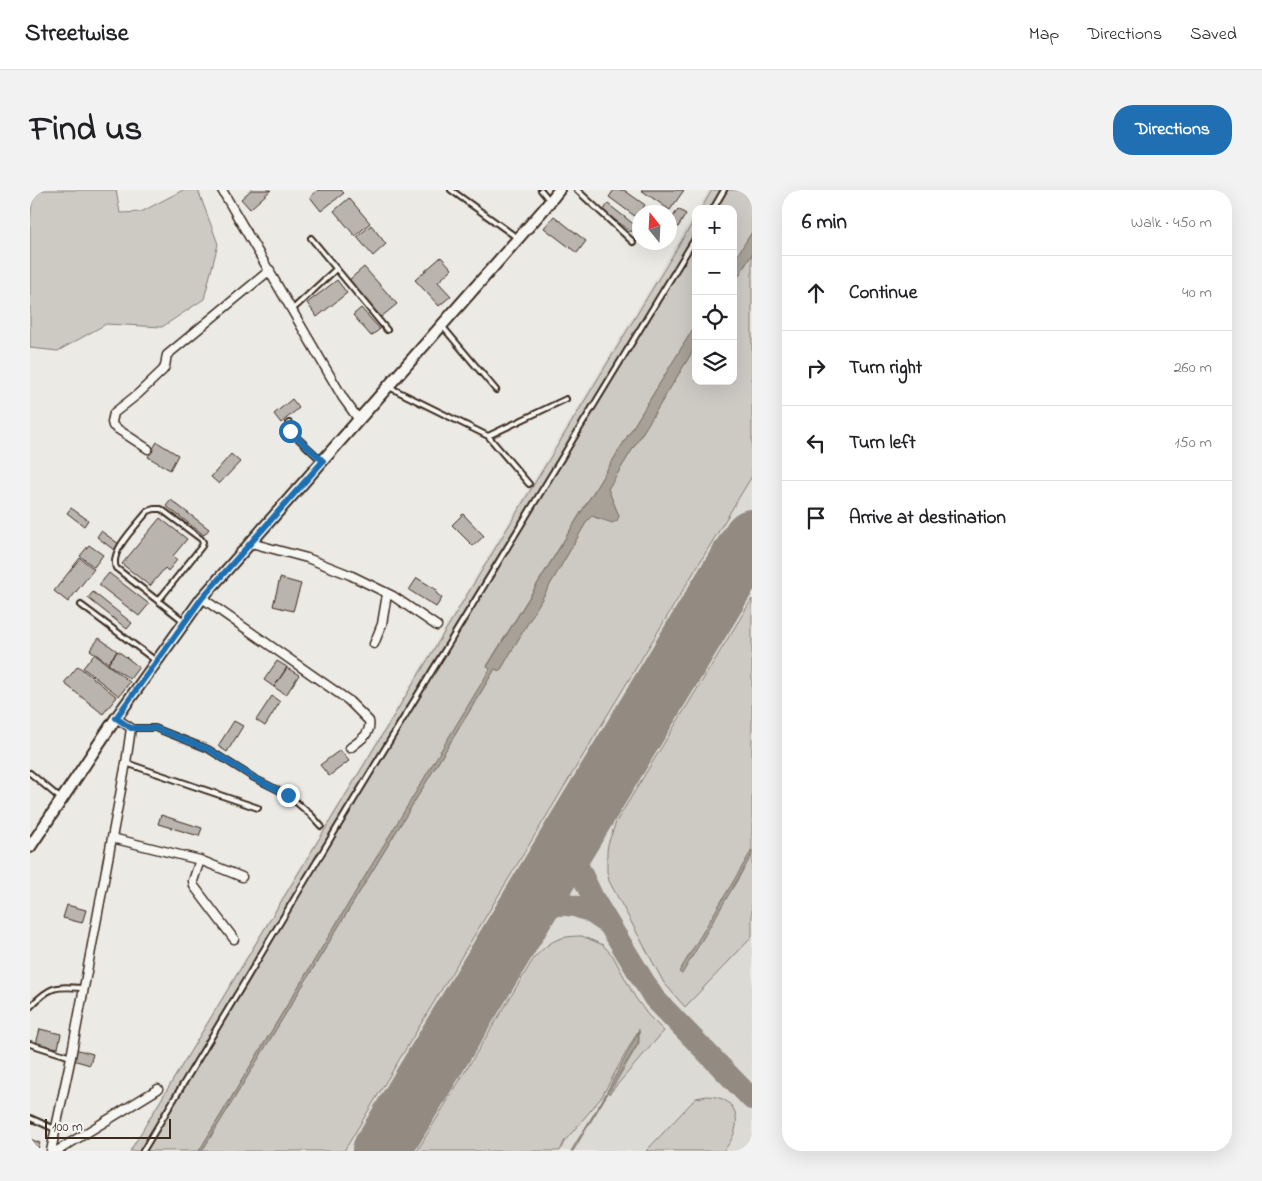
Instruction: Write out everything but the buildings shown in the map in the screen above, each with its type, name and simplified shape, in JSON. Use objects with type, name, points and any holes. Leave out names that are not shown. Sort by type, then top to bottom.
[{"type":"main road","points":[[30,847],[116,718],[202,598],[559,190]]},
{"type":"street","points":[[222,190],[293,309],[343,398],[359,420]]},
{"type":"street","points":[[148,449],[113,426],[114,413],[138,394],[163,370],[167,355],[270,270]]},
{"type":"street","points":[[251,543],[307,558],[350,575],[387,594],[437,626]]},
{"type":"street","points":[[374,644],[382,624],[387,594]]},
{"type":"street","points":[[202,598],[348,700],[369,721],[370,725],[366,735],[350,748]]},
{"type":"street","points":[[51,1151],[71,1057],[126,763],[131,728],[116,718]]},
{"type":"street","points":[[112,838],[200,860],[242,877]]},
{"type":"street","points":[[200,860],[193,881],[194,886],[234,939]]},
{"type":"street","points":[[57,1151],[158,1089]]},
{"type":"lane","points":[[451,190],[518,239]]},
{"type":"lane","points":[[541,190],[550,201]]},
{"type":"lane","points":[[577,190],[632,241]]},
{"type":"lane","points":[[715,205],[724,190]]},
{"type":"lane","points":[[311,238],[387,330]]},
{"type":"lane","points":[[143,1151],[692,244]]},
{"type":"lane","points":[[293,309],[336,269]]},
{"type":"lane","points":[[442,325],[496,390]]},
{"type":"lane","points":[[388,386],[488,436],[529,484]]},
{"type":"lane","points":[[488,436],[566,399]]},
{"type":"lane","points":[[289,422],[290,431],[323,461]]},
{"type":"lane","points":[[158,601],[202,546],[203,542],[201,538],[161,509],[154,509],[148,512],[117,550],[114,558],[116,568],[158,601],[185,622]]},
{"type":"lane","points":[[81,605],[156,661]]},
{"type":"lane","points":[[131,728],[155,728],[208,749],[254,778],[288,795],[321,826]]},
{"type":"lane","points":[[126,763],[258,808]]},
{"type":"lane","points":[[30,774],[62,799]]},
{"type":"lane","points":[[30,1007],[42,994],[59,986],[84,988]]},
{"type":"lane","points":[[30,1044],[71,1057]]},
{"type":"lane","points":[[30,1118],[56,1129]]},
{"type":"shaded area","points":[[33,190],[116,190],[120,213],[141,212],[183,190],[198,190],[218,244],[204,299],[162,327],[106,324],[58,351],[30,348],[30,224]]},
{"type":"shaded area","points":[[709,190],[752,190],[752,1151],[129,1151],[673,250],[677,250],[677,243],[692,219],[692,385],[737,385],[737,205],[700,205]]},
{"type":"shaded area","points":[[712,190],[752,190],[752,232],[737,256],[737,205],[703,205]]},
{"type":"shaded area","points":[[692,224],[692,331],[487,666],[491,669],[199,1151],[130,1151],[677,250]]},
{"type":"shaded area","points":[[752,232],[752,254],[737,278],[737,256]]},
{"type":"shaded area","points":[[752,254],[752,476],[344,1151],[202,1151],[495,669],[500,671],[587,521],[592,516],[599,519],[619,516],[608,489],[692,352],[692,385],[737,385],[737,278]]},
{"type":"shaded area","points":[[692,331],[692,352],[608,489],[619,516],[617,521],[612,523],[592,516],[587,521],[500,671],[495,669],[226,1112],[202,1151],[199,1151],[490,669],[487,667]]},
{"type":"shaded area","points":[[752,599],[752,937],[685,1007],[664,983],[609,881],[607,872],[608,844],[616,822]]},
{"type":"shaded area","points":[[752,850],[752,855],[682,974],[679,972]]},
{"type":"shaded area","points":[[582,936],[603,945],[613,956],[635,997],[648,1015],[664,1031],[609,1094],[639,1043],[639,1029],[601,1098],[564,1142],[560,1151],[417,1151],[534,958],[545,947],[560,938]]},
{"type":"shaded area","points":[[639,1031],[638,1043],[573,1151],[571,1151],[603,1099]]},
{"type":"shaded area","points":[[707,1096],[728,1102],[736,1116],[734,1134],[730,1143],[723,1151],[646,1151],[696,1098]]},
{"type":"taxiway","points":[[567,843],[593,898],[654,998],[752,1099]]},
{"type":"taxiway","points":[[521,919],[543,908],[564,905],[584,909],[605,922]]},
{"type":"runway","points":[[381,1151],[752,538]]},
{"type":"route","points":[[288,795],[254,778],[208,749],[155,728],[131,728],[116,718],[202,598],[323,461],[290,431]]}]
